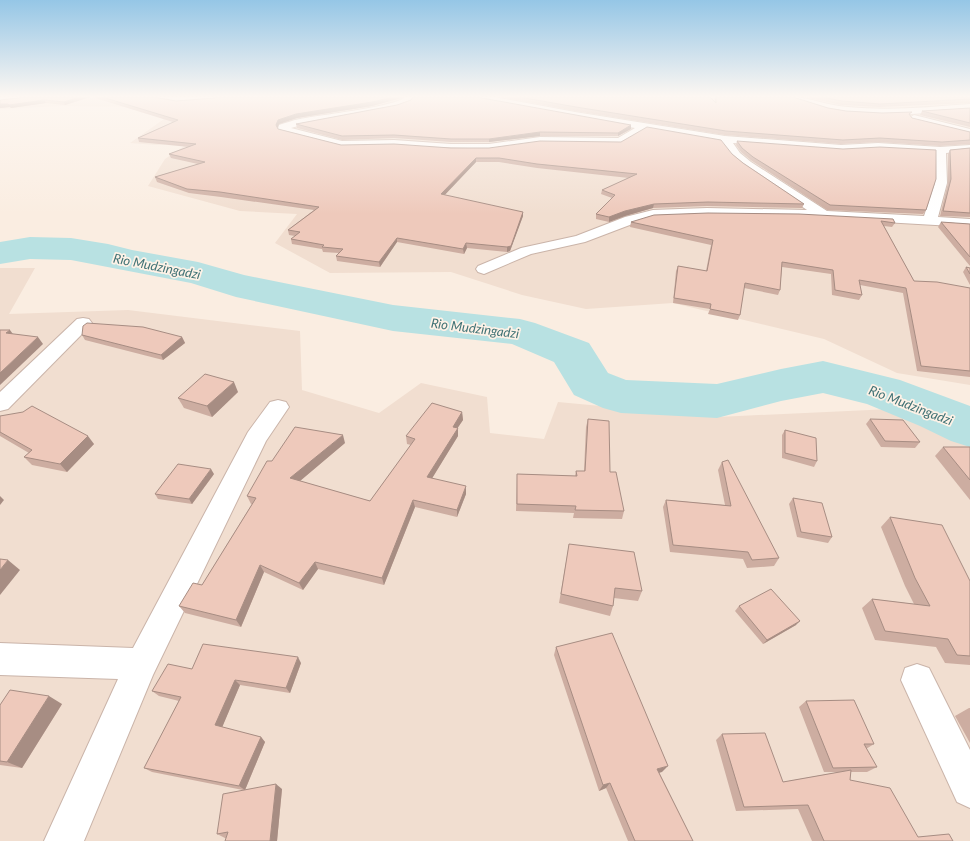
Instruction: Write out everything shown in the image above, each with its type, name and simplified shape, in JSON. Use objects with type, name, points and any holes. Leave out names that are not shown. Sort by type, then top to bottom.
[{"type":"street","points":[[312,136],[342,144],[394,143],[451,147],[482,147],[540,140],[620,141],[628,136]]},
{"type":"street","points":[[708,136],[725,139],[841,148],[878,146],[940,150],[970,148]]},
{"type":"street","points":[[725,139],[736,155],[747,164],[824,215]]},
{"type":"street","points":[[930,220],[941,183],[940,150]]},
{"type":"street","points":[[484,269],[526,251],[580,239],[630,220],[653,214],[707,212],[824,215],[970,223]]},
{"type":"street","points":[[0,404],[83,323]]},
{"type":"street","points":[[64,841],[142,664],[256,438],[278,407]]},
{"type":"street","points":[[0,659],[142,664]]},
{"type":"street","points":[[916,680],[970,789]]},
{"type":"shaded area","points":[[140,136],[970,136],[970,385],[897,373],[824,339],[673,303],[586,309],[522,295],[451,272],[330,273],[275,243],[297,214],[240,211],[148,186],[165,159],[190,142],[157,145],[130,143]]},
{"type":"shaded area","points":[[0,268],[35,268],[9,314],[128,310],[300,331],[302,390],[379,413],[421,383],[487,397],[490,433],[544,439],[558,402],[718,417],[891,409],[970,436],[970,841],[0,841]]},
{"type":"building","points":[[142,136],[307,136],[341,145],[394,144],[451,148],[489,148],[540,141],[621,142],[631,136],[700,136],[721,140],[732,154],[743,163],[804,204],[708,202],[654,204],[625,211],[609,217],[596,214],[615,195],[602,190],[637,174],[537,164],[499,158],[476,158],[441,194],[523,212],[511,246],[507,247],[466,243],[463,249],[397,238],[379,262],[336,256],[343,249],[322,247],[324,245],[291,239],[300,232],[288,230],[319,207],[220,192],[187,189],[155,177],[205,162],[169,154],[196,144],[138,138]]},
{"type":"building","points":[[412,136],[509,136],[489,139],[451,139]]},
{"type":"building","points":[[794,136],[970,136],[970,140],[942,142],[880,138],[843,140]]},
{"type":"building","points":[[737,141],[843,149],[880,147],[936,150],[936,179],[926,210],[830,205],[753,157],[742,148]]},
{"type":"building","points":[[970,148],[970,213],[943,211],[951,179],[950,150]]},
{"type":"building","points":[[708,213],[799,214],[893,219],[895,223],[881,221],[914,281],[937,282],[970,288],[970,371],[921,366],[906,288],[859,280],[862,295],[835,290],[833,270],[782,262],[780,290],[745,283],[740,315],[710,309],[711,304],[674,298],[678,266],[707,271],[713,240],[631,222],[654,215]]},
{"type":"building","points":[[941,222],[970,224],[970,257]]},
{"type":"building","points":[[966,267],[970,268],[970,274]]},
{"type":"building","points":[[87,323],[143,327],[182,337],[161,355],[82,335],[83,326]]},
{"type":"building","points":[[0,330],[10,330],[6,333],[38,337],[0,373]]},
{"type":"building","points":[[205,374],[234,382],[207,406],[178,398]]},
{"type":"building","points":[[432,403],[462,412],[453,427],[458,428],[427,477],[466,486],[457,510],[413,500],[382,578],[315,562],[299,583],[260,565],[236,620],[179,606],[193,583],[202,585],[256,498],[247,496],[267,461],[272,461],[295,427],[343,435],[290,478],[370,501],[415,439],[406,436]]},
{"type":"building","points":[[32,406],[88,436],[60,464],[24,457],[32,450],[0,432],[0,416],[23,412]]},
{"type":"building","points":[[588,419],[609,421],[610,472],[616,472],[624,511],[575,510],[576,506],[517,504],[517,474],[577,476],[576,471],[585,471]]},
{"type":"building","points":[[870,419],[903,420],[920,442],[885,441]]},
{"type":"building","points":[[785,430],[816,438],[817,461],[785,453]]},
{"type":"building","points":[[943,447],[970,447],[970,480]]},
{"type":"building","points":[[728,460],[779,558],[752,560],[748,552],[673,545],[666,500],[731,506],[722,462]]},
{"type":"building","points":[[178,464],[211,469],[189,499],[155,494]]},
{"type":"building","points":[[793,498],[822,503],[832,537],[801,532]]},
{"type":"building","points":[[890,517],[942,525],[970,581],[970,656],[957,655],[948,639],[885,631],[872,599],[930,606],[915,578]]},
{"type":"building","points":[[569,544],[634,552],[642,591],[615,588],[613,606],[561,594]]},
{"type":"building","points":[[0,559],[8,560],[0,570]]},
{"type":"building","points":[[771,589],[800,621],[767,640],[739,606]]},
{"type":"building","points":[[612,633],[668,766],[657,769],[693,841],[635,841],[610,783],[603,785],[556,647]]},
{"type":"building","points":[[203,644],[298,657],[286,688],[235,680],[215,725],[261,737],[239,786],[144,768],[181,697],[152,691],[168,664],[192,669]]},
{"type":"building","points":[[10,690],[49,696],[7,762],[0,761],[0,705]]},
{"type":"building","points":[[854,700],[874,744],[864,744],[877,767],[833,768],[806,701]]},
{"type":"building","points":[[765,733],[783,782],[851,770],[850,780],[890,788],[918,837],[949,834],[953,841],[824,841],[808,805],[744,807],[722,734]]},
{"type":"building","points":[[276,784],[270,841],[225,841],[228,832],[217,834],[223,794]]},
{"type":"waterway","name":"Rio Mudzingadzi","points":[[0,253],[30,248],[71,249],[198,273],[236,285],[393,318],[520,332],[573,353],[591,384],[621,396],[717,401],[781,385],[823,377],[883,392],[938,413],[970,428]]}]
